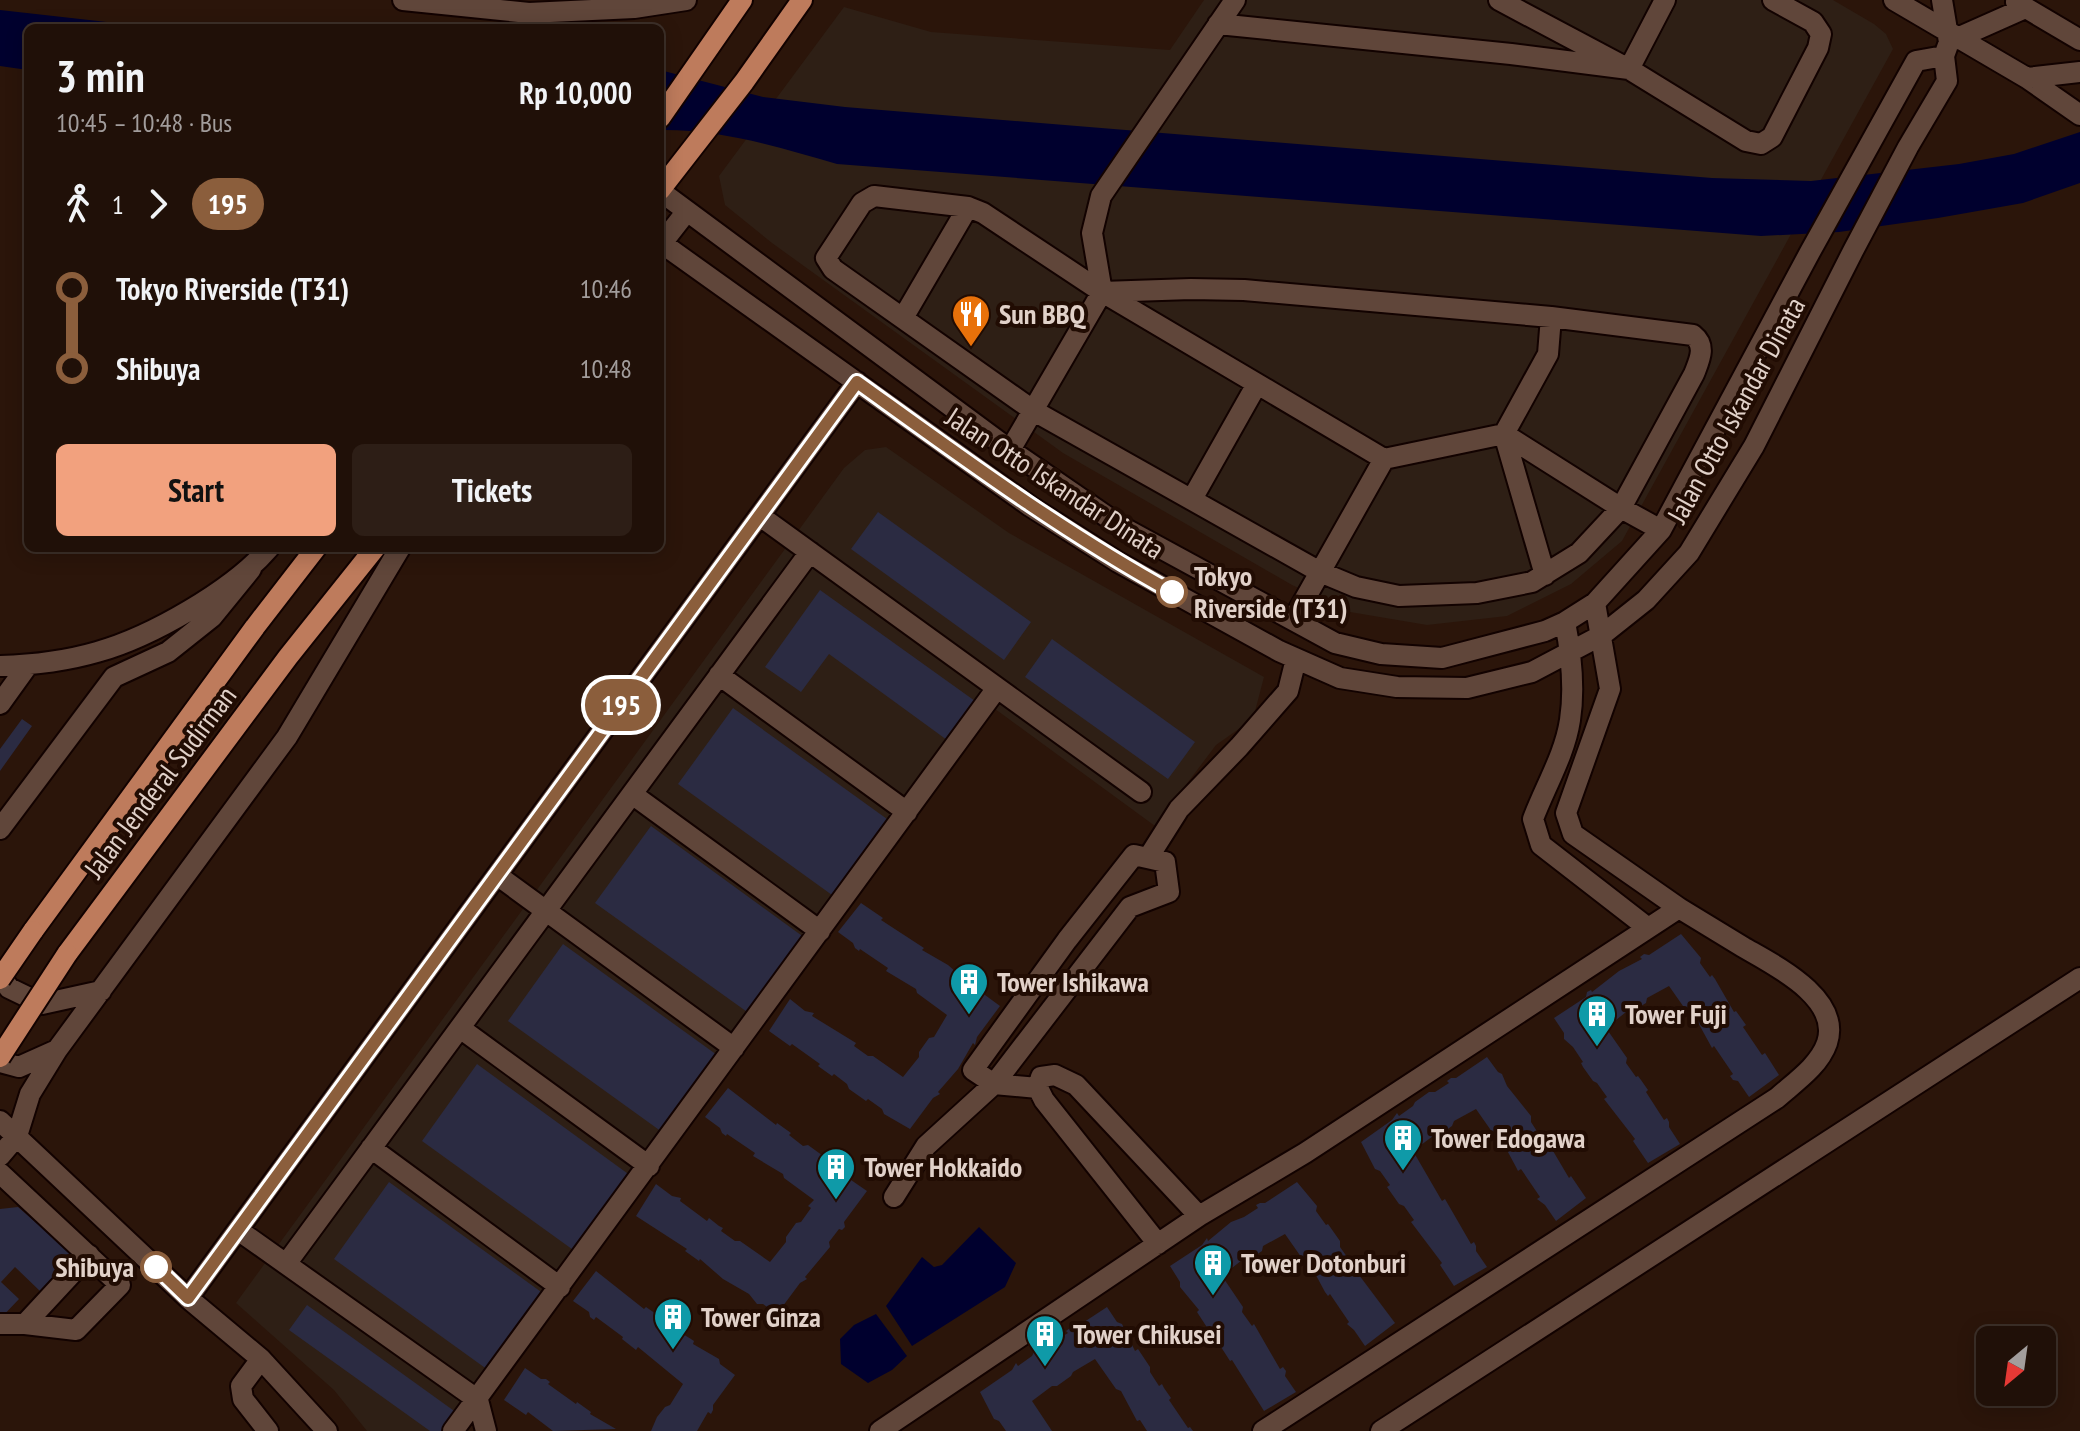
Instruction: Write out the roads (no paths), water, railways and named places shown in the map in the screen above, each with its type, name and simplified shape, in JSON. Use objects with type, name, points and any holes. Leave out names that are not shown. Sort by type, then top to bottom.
[{"type":"main road","points":[[664,112],[742,0]]},
{"type":"main road","points":[[664,185],[744,82],[802,0]]},
{"type":"main road","name":"Jalan Jenderal Sudirman","points":[[0,977],[313,552]]},
{"type":"main road","name":"Jalan Jenderal Sudirman","points":[[0,1059],[67,954],[288,657],[372,552]]},
{"type":"street","points":[[403,0],[529,13],[634,8],[686,0]]},
{"type":"street","points":[[1010,450],[1102,292],[1092,233],[1101,196],[1235,0]]},
{"type":"street","points":[[1499,0],[1629,69],[1746,141],[1761,144],[1772,137],[1818,48],[1821,34],[1813,22],[1773,0]]},
{"type":"street","points":[[1629,69],[1665,0]]},
{"type":"street","points":[[1894,0],[1950,41],[2027,78],[2076,112]]},
{"type":"street","points":[[1942,0],[1950,41]]},
{"type":"street","points":[[1950,41],[2019,4],[2080,40]]},
{"type":"street","points":[[1218,24],[1629,69]]},
{"type":"street","name":"Jalan Otto Iskandar Dinata","points":[[664,193],[1010,450],[1122,527],[1335,643],[1381,654],[1442,658],[1545,631],[1565,622],[1595,603],[1661,530],[1916,61],[1950,41]]},
{"type":"street","name":"Jalan Otto Iskandar Dinata","points":[[664,244],[1030,506],[1118,562],[1296,659],[1340,678],[1397,687],[1467,688],[1532,672],[1602,635],[1646,600],[1689,553],[1754,446],[1853,251],[1947,81],[1950,41]]},
{"type":"street","points":[[2027,78],[2080,72]]},
{"type":"street","points":[[1102,292],[1244,290],[1551,317],[1693,335],[1698,339],[1702,354],[1621,508],[1579,553],[1532,582],[1477,593],[1399,596],[1356,587],[1320,572],[1034,411],[833,269],[826,258],[862,203],[874,196],[968,207],[983,213],[1102,292],[1384,459],[1504,434],[1621,508],[1661,530]]},
{"type":"street","points":[[903,318],[968,207]]},
{"type":"street","points":[[664,238],[687,211]]},
{"type":"street","points":[[1545,575],[1504,434],[1548,354],[1551,317]]},
{"type":"street","points":[[188,1298],[857,382]]},
{"type":"street","points":[[1192,499],[1257,384]]},
{"type":"street","points":[[1293,620],[1384,459]]},
{"type":"street","points":[[760,516],[1141,792]]},
{"type":"street","points":[[0,829],[114,677],[168,652],[212,617],[266,552]]},
{"type":"street","points":[[0,1156],[17,1136],[30,1094],[57,1050],[287,737],[398,552]]},
{"type":"street","points":[[286,1264],[810,552]]},
{"type":"street","points":[[0,674],[28,665],[98,652],[175,619],[251,569]]},
{"type":"street","points":[[1263,1431],[1777,1098],[1817,1063],[1827,1041],[1829,1023],[1823,1007],[1789,974],[1679,908],[1573,834],[1566,813],[1610,689],[1595,603]]},
{"type":"street","points":[[1565,622],[1571,653],[1570,720],[1561,753],[1533,819],[1541,845],[1648,928]]},
{"type":"street","points":[[1148,858],[1179,809],[1288,691],[1296,659]]},
{"type":"street","points":[[0,666],[28,665]]},
{"type":"street","points":[[0,704],[28,665]]},
{"type":"street","points":[[719,675],[907,812]]},
{"type":"street","points":[[453,1431],[997,688]]},
{"type":"street","points":[[632,794],[820,931]]},
{"type":"street","points":[[894,1197],[926,1146],[994,1084],[1130,907],[1169,892],[1165,862],[1134,855],[1067,940],[973,1070],[994,1084],[1038,1088]]},
{"type":"street","points":[[497,875],[734,1048]]},
{"type":"street","points":[[880,1431],[1199,1216],[1305,1153],[1679,908]]},
{"type":"street","points":[[0,977],[9,988],[42,1004],[101,991]]},
{"type":"street","points":[[1381,1431],[2080,978]]},
{"type":"street","points":[[460,1028],[649,1166]]},
{"type":"street","points":[[0,1059],[19,1067],[57,1050]]},
{"type":"street","points":[[1158,1244],[1044,1100],[1038,1088],[1041,1077],[1055,1075],[1076,1085],[1199,1216]]},
{"type":"street","points":[[0,1121],[188,1298],[261,1359],[327,1431]]},
{"type":"street","points":[[371,1148],[560,1287]]},
{"type":"street","points":[[0,1173],[120,1285],[76,1330],[0,1324]]},
{"type":"street","points":[[238,1230],[478,1400],[486,1431]]},
{"type":"street","points":[[25,1324],[89,1255]]},
{"type":"street","points":[[261,1359],[241,1386],[243,1399],[268,1431]]},
{"type":"water","points":[[0,10],[124,24],[24,24],[24,69],[0,66]]},
{"type":"water","points":[[664,71],[763,97],[845,107],[1712,178],[1811,181],[1959,164],[2014,154],[2080,132],[2080,183],[2023,203],[1938,218],[1839,232],[1761,236],[837,164],[727,136],[664,130]]},
{"type":"water","points":[[979,1227],[1016,1263],[1005,1287],[912,1346],[886,1306],[922,1257],[934,1267],[942,1265]]},
{"type":"water","points":[[876,1314],[907,1356],[892,1370],[868,1383],[841,1364],[840,1339],[854,1325]]},
{"type":"place","name":"Sun BBQ","points":[[971,348]]},
{"type":"place","name":"Tokyo Riverside (T31)","points":[[1172,592]]},
{"type":"place","name":"Tower Ishikawa","points":[[969,1016]]},
{"type":"place","name":"Tower Fuji","points":[[1597,1048]]},
{"type":"place","name":"Tower Edogawa","points":[[1403,1172]]},
{"type":"place","name":"Tower Hokkaido","points":[[836,1201]]},
{"type":"place","name":"Shibuya","points":[[156,1267]]},
{"type":"place","name":"Tower Dotonburi","points":[[1213,1297]]},
{"type":"place","name":"Tower Ginza","points":[[673,1351]]},
{"type":"place","name":"Tower Chikusei","points":[[1045,1368]]}]
